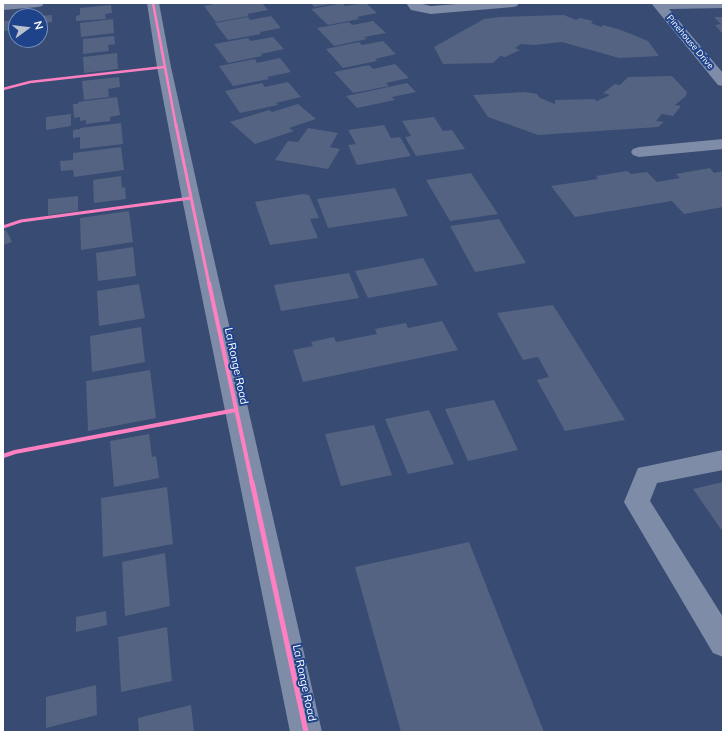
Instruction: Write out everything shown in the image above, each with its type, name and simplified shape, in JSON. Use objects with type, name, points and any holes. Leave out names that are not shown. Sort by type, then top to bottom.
[{"type":"street","points":[[3,6],[38,3]]},
{"type":"street","name":"La Ronge Road","points":[[153,3],[164,67],[191,198],[306,732]]},
{"type":"street","points":[[412,3],[415,7],[430,10],[513,3]]},
{"type":"street","points":[[658,4],[723,4]]},
{"type":"street","name":"Pinehouse Drive","points":[[658,4],[723,82]]},
{"type":"street","points":[[639,152],[723,144]]},
{"type":"street","points":[[723,460],[647,475],[637,502],[723,643]]},
{"type":"building","points":[[219,3],[262,3],[268,10],[247,14],[249,16],[216,22],[204,6]]},
{"type":"building","points":[[311,3],[331,3],[331,4],[314,7]]},
{"type":"building","points":[[343,3],[345,6],[366,3],[377,13],[357,17],[359,19],[328,25],[311,9]]},
{"type":"building","points":[[111,5],[112,13],[105,14],[106,19],[76,21],[76,16],[80,15],[80,8]]},
{"type":"building","points":[[48,15],[52,15],[52,22],[48,23]]},
{"type":"building","points":[[564,15],[576,20],[580,18],[593,21],[591,23],[601,27],[603,25],[621,30],[648,41],[659,56],[619,58],[562,42],[534,45],[521,44],[515,48],[520,50],[505,57],[500,56],[493,63],[443,64],[434,47],[484,19],[499,17]]},
{"type":"building","points":[[271,16],[281,28],[260,32],[261,34],[228,40],[215,23],[248,17],[250,20]]},
{"type":"building","points":[[714,17],[723,17],[723,32],[721,32],[715,25],[721,24]]},
{"type":"building","points":[[113,19],[114,33],[81,37],[80,23]]},
{"type":"building","points":[[3,21],[8,21],[8,31],[3,31]]},
{"type":"building","points":[[373,21],[386,33],[364,37],[367,39],[334,46],[317,28],[349,22],[352,25]]},
{"type":"building","points":[[114,36],[115,44],[108,45],[109,51],[83,54],[83,39]]},
{"type":"building","points":[[273,37],[284,49],[261,54],[262,56],[228,63],[214,44],[248,38],[251,41]]},
{"type":"building","points":[[383,41],[396,54],[375,59],[377,61],[343,68],[326,49],[359,42],[362,45]]},
{"type":"building","points":[[117,53],[118,69],[84,73],[83,57]]},
{"type":"building","points":[[280,58],[291,72],[267,77],[269,79],[233,86],[219,66],[255,59],[257,63]]},
{"type":"building","points":[[395,64],[409,78],[386,83],[389,86],[353,93],[334,72],[369,65],[373,69]]},
{"type":"building","points":[[672,76],[687,92],[686,96],[675,105],[681,106],[673,116],[662,114],[656,121],[664,122],[658,127],[538,135],[488,117],[473,95],[525,92],[537,94],[540,98],[555,104],[555,100],[594,99],[597,101],[610,95],[603,93],[615,84],[620,85],[628,77]]},
{"type":"building","points":[[119,77],[120,87],[108,89],[109,97],[84,100],[82,81]]},
{"type":"building","points":[[288,82],[301,97],[276,103],[278,105],[240,113],[225,91],[262,83],[265,87]]},
{"type":"building","points":[[407,83],[416,92],[392,97],[395,100],[357,108],[346,96]]},
{"type":"building","points":[[117,97],[120,115],[110,117],[110,121],[86,124],[86,120],[80,121],[80,117],[74,118],[73,104]]},
{"type":"building","points":[[298,104],[316,119],[289,128],[294,131],[255,144],[230,122],[269,110],[272,112]]},
{"type":"building","points":[[71,114],[71,126],[46,130],[46,117]]},
{"type":"building","points":[[434,117],[443,131],[452,130],[465,149],[416,156],[405,137],[411,136],[402,121]]},
{"type":"building","points":[[121,123],[123,144],[80,149],[80,137],[73,138],[73,130]]},
{"type":"building","points":[[384,125],[391,138],[400,137],[411,156],[357,165],[348,145],[356,144],[348,130]]},
{"type":"building","points":[[308,128],[338,133],[330,147],[340,149],[328,169],[275,160],[288,141],[298,142]]},
{"type":"building","points":[[121,147],[124,170],[74,177],[73,170],[61,171],[60,161],[73,160],[73,153]]},
{"type":"building","points":[[710,168],[714,173],[723,171],[723,207],[684,214],[672,201],[575,217],[551,186],[598,179],[596,176],[627,171],[631,174],[647,172],[657,182],[680,178],[676,174]]},
{"type":"building","points":[[471,173],[498,214],[450,221],[426,180]]},
{"type":"building","points":[[121,176],[122,188],[125,187],[126,199],[94,203],[93,180]]},
{"type":"building","points":[[395,188],[408,216],[328,228],[317,199]]},
{"type":"building","points":[[303,194],[309,195],[319,218],[310,219],[318,238],[270,245],[255,202]]},
{"type":"building","points":[[78,196],[78,211],[48,215],[48,199]]},
{"type":"building","points":[[129,211],[133,242],[81,250],[80,218]]},
{"type":"building","points":[[499,219],[526,263],[475,272],[450,226]]},
{"type":"building","points":[[6,230],[12,242],[3,245],[3,231]]},
{"type":"building","points":[[133,247],[136,276],[98,281],[96,253]]},
{"type":"building","points":[[423,258],[438,285],[368,298],[355,271]]},
{"type":"building","points":[[349,273],[359,298],[281,311],[274,285]]},
{"type":"building","points":[[139,284],[145,318],[99,326],[97,291]]},
{"type":"building","points":[[553,305],[625,420],[565,431],[537,380],[549,377],[538,357],[523,360],[497,313]]},
{"type":"building","points":[[442,321],[458,350],[303,382],[293,350],[313,346],[311,342],[334,337],[336,342],[377,334],[375,329],[406,323],[408,328]]},
{"type":"building","points":[[141,327],[145,362],[92,372],[90,336]]},
{"type":"building","points":[[150,370],[156,418],[88,431],[86,381]]},
{"type":"building","points":[[494,400],[518,450],[468,461],[445,409]]},
{"type":"building","points":[[429,410],[454,464],[408,474],[385,419]]},
{"type":"building","points":[[374,425],[392,475],[341,486],[325,434]]},
{"type":"building","points":[[149,434],[152,457],[156,456],[159,478],[114,487],[110,441]]},
{"type":"building","points":[[723,482],[723,532],[693,489]]},
{"type":"building","points":[[167,487],[173,544],[103,557],[101,498]]},
{"type":"building","points":[[469,542],[544,732],[401,732],[355,567]]},
{"type":"building","points":[[165,553],[170,606],[125,616],[122,562]]},
{"type":"building","points":[[106,611],[107,625],[76,632],[76,617]]},
{"type":"building","points":[[167,627],[172,681],[121,692],[118,637]]},
{"type":"building","points":[[96,685],[97,715],[46,728],[46,697]]},
{"type":"building","points":[[191,705],[194,732],[139,732],[138,718]]},
{"type":"cycle path","points":[[153,3],[164,67],[191,198],[306,732]]},
{"type":"cycle path","points":[[3,89],[30,82],[164,67]]},
{"type":"cycle path","points":[[3,227],[21,221],[191,198]]},
{"type":"cycle path","points":[[3,456],[15,452],[236,410]]}]
